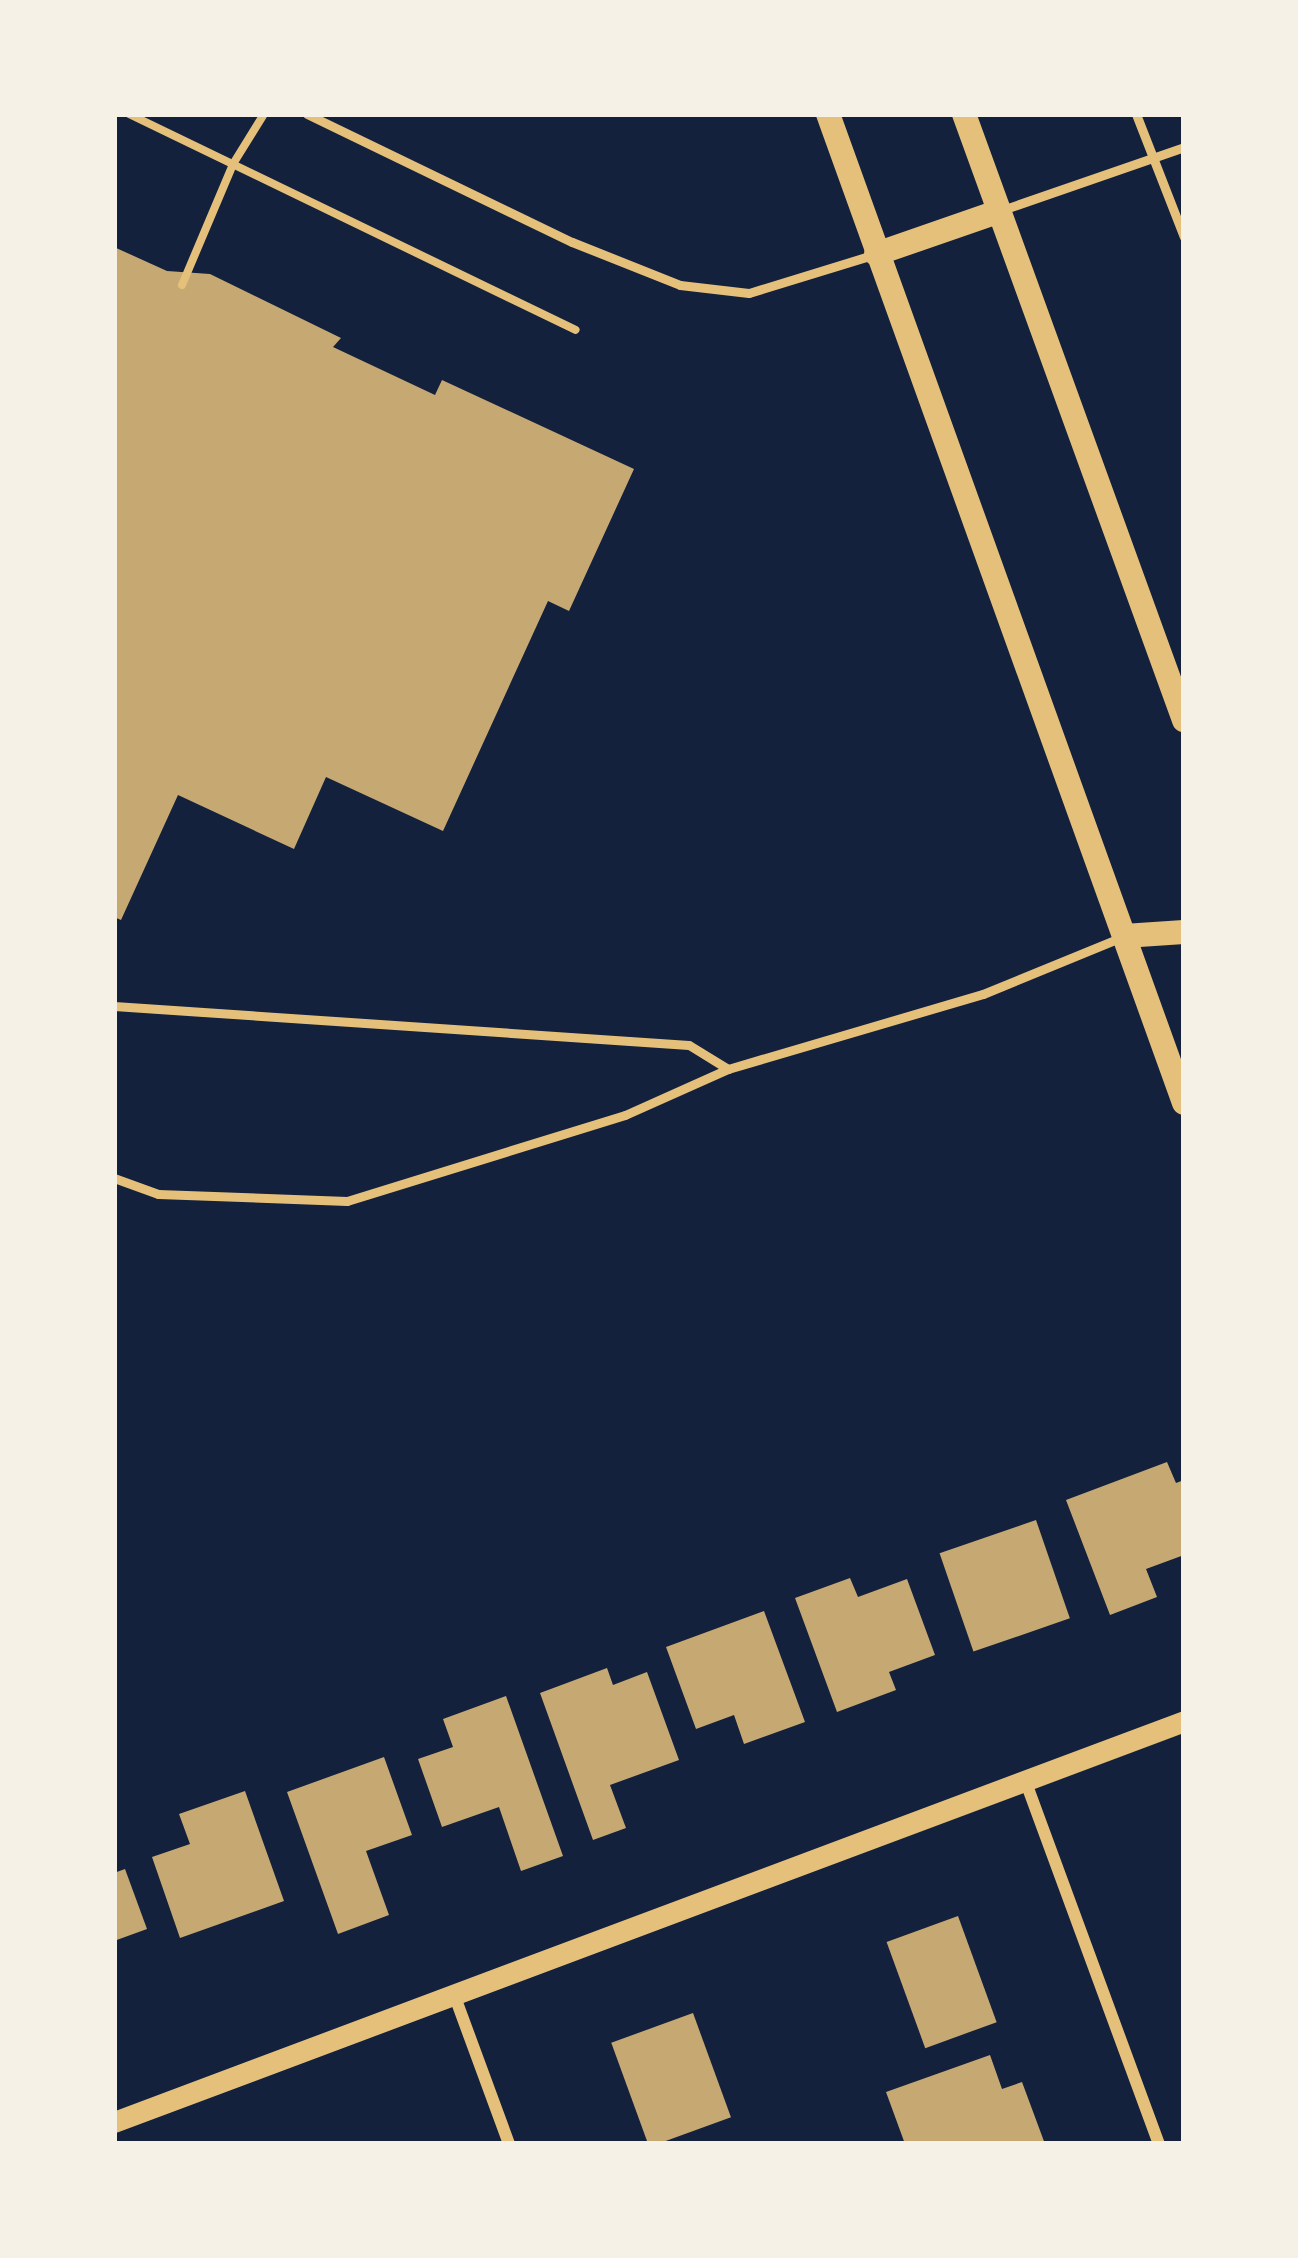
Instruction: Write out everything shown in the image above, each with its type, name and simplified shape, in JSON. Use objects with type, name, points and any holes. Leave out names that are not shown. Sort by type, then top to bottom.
[{"type":"main road","points":[[828,114],[1184,1103]]},
{"type":"main road","points":[[964,114],[1184,720]]},
{"type":"main road","points":[[876,254],[1000,211]]},
{"type":"main road","points":[[1124,936],[1184,932]]},
{"type":"street","points":[[114,2122],[1184,1721]]},
{"type":"street","points":[[1025,1780],[1159,2144]]},
{"type":"street","points":[[455,1997],[509,2144]]},
{"type":"lane","points":[[307,114],[572,242],[680,285],[749,293],[876,254]]},
{"type":"lane","points":[[1136,114],[1184,237]]},
{"type":"lane","points":[[1000,211],[1184,147]]},
{"type":"lane","points":[[114,1178],[158,1195],[347,1201],[626,1115],[728,1069],[962,1001],[1124,936]]},
{"type":"lane","points":[[114,1006],[689,1045],[728,1069]]},
{"type":"path","points":[[129,114],[576,330]]},
{"type":"path","points":[[182,285],[233,164],[264,114]]},
{"type":"building","points":[[114,247],[167,271],[210,274],[341,338],[333,347],[435,395],[442,380],[634,469],[569,611],[548,601],[443,831],[326,777],[294,849],[178,795],[121,920],[114,917]]},
{"type":"building","points":[[1167,1462],[1176,1483],[1184,1480],[1184,1555],[1146,1569],[1157,1597],[1110,1615],[1066,1500]]},
{"type":"building","points":[[1036,1520],[1070,1618],[973,1652],[940,1553]]},
{"type":"building","points":[[850,1578],[858,1597],[907,1579],[935,1655],[889,1672],[896,1690],[837,1712],[795,1598]]},
{"type":"building","points":[[764,1611],[805,1722],[744,1744],[734,1715],[696,1729],[666,1647]]},
{"type":"building","points":[[607,1668],[613,1685],[647,1672],[679,1760],[610,1785],[626,1828],[593,1840],[540,1693]]},
{"type":"building","points":[[506,1696],[563,1856],[521,1871],[499,1807],[442,1827],[418,1759],[453,1747],[443,1719]]},
{"type":"building","points":[[384,1757],[412,1835],[366,1851],[389,1915],[338,1934],[287,1792]]},
{"type":"building","points":[[245,1791],[284,1901],[180,1938],[152,1857],[190,1844],[179,1814]]},
{"type":"building","points":[[125,1869],[147,1929],[114,1941],[114,1873]]},
{"type":"building","points":[[958,1916],[997,2022],[925,2048],[887,1942]]},
{"type":"building","points":[[693,2013],[731,2117],[648,2144],[611,2043]]},
{"type":"building","points":[[990,2055],[1002,2089],[1022,2082],[1045,2144],[905,2144],[886,2092]]}]
